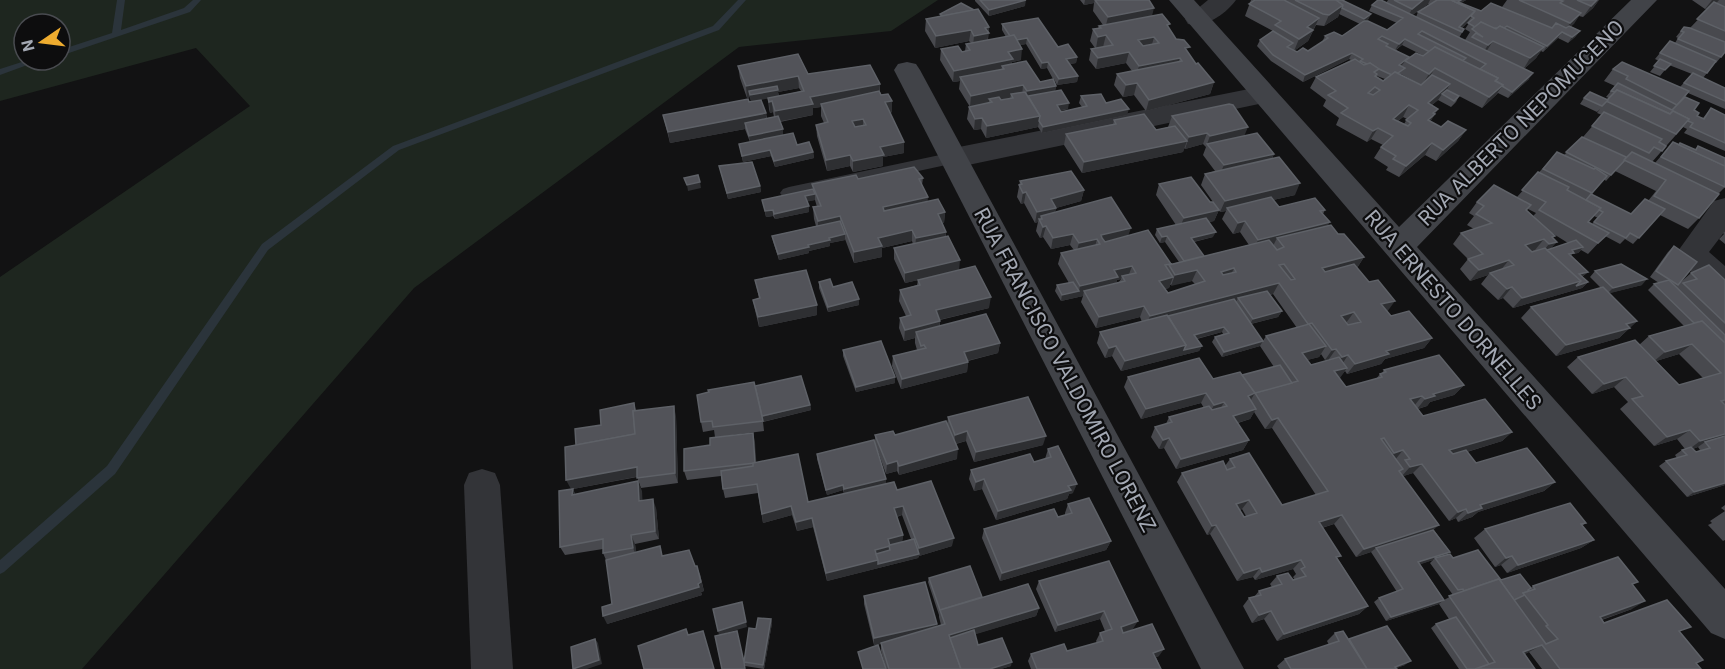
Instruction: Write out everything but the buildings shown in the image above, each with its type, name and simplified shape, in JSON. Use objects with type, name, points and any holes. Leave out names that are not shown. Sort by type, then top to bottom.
[{"type":"street","points":[[1189,9],[1224,0]]},
{"type":"street","name":"RUA ALBERTO NEPOMUCENO","points":[[1398,247],[1645,0]]},
{"type":"street","name":"RUA ERNESTO DORNELLES","points":[[1189,9],[1725,619]]},
{"type":"street","name":"RUA FRANCISCO VALDOMIRO LORENZ","points":[[908,70],[1223,669]]},
{"type":"street","points":[[954,158],[1264,95]]},
{"type":"street","points":[[1725,209],[1693,251],[1697,259],[1725,285]]},
{"type":"street","points":[[482,485],[492,669]]},
{"type":"lane","points":[[789,193],[954,158]]},
{"type":"shaded area","points":[[0,0],[938,0],[891,31],[739,47],[414,288],[82,669],[0,669],[0,277],[250,106],[196,48],[0,101]]},
{"type":"waterway","points":[[116,34],[121,0]]},
{"type":"waterway","points":[[72,49],[187,10],[197,0]]},
{"type":"waterway","points":[[0,568],[111,470],[265,247],[396,148],[716,28],[742,0]]},
{"type":"waterway","points":[[0,72],[12,68]]}]
